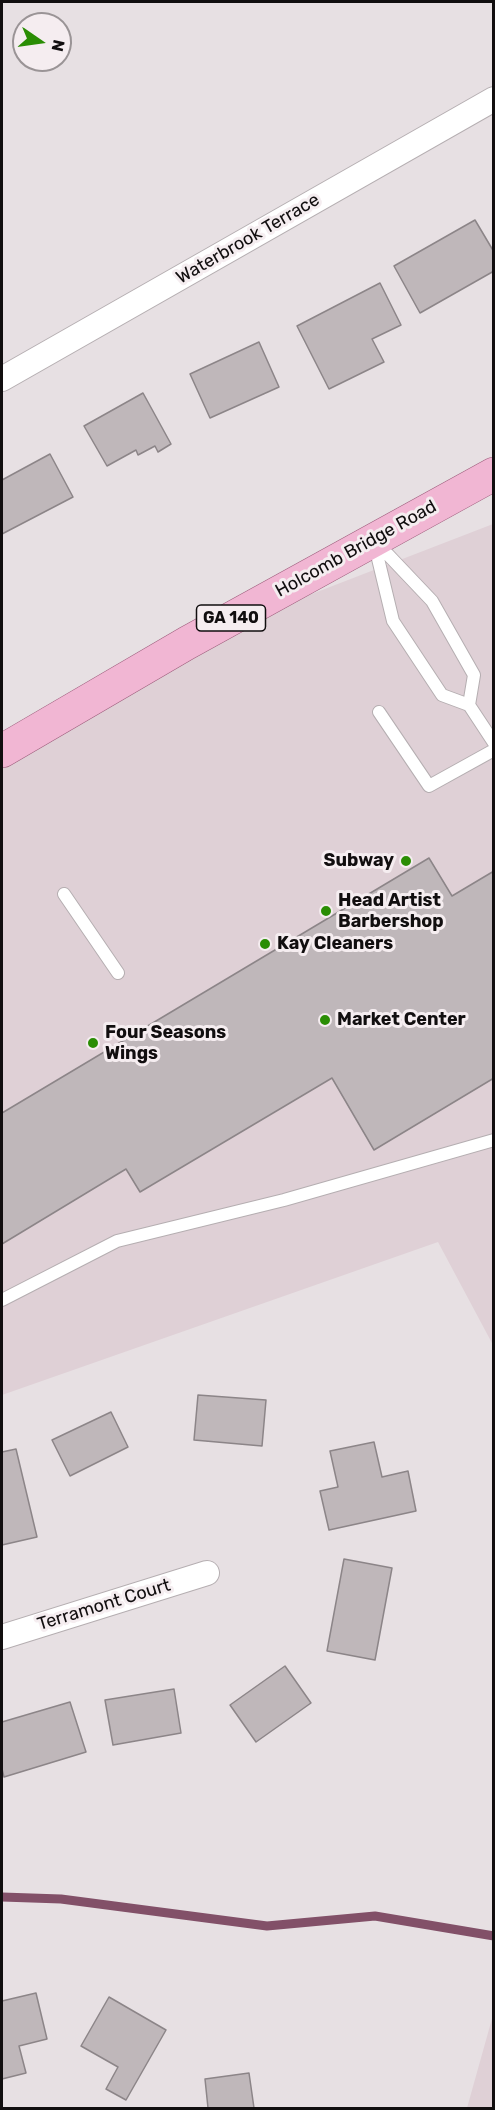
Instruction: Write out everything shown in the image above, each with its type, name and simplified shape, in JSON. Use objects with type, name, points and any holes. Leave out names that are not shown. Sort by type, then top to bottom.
[{"type":"main road","name":"Holcomb Bridge Road","points":[[2,751],[187,643],[494,474]]},
{"type":"street","name":"Waterbrook Terrace","points":[[2,379],[494,99]]},
{"type":"street","name":"Terramont Court","points":[[2,1637],[207,1573]]},
{"type":"lane","points":[[374,540],[393,621],[442,695],[469,705],[494,743]]},
{"type":"lane","points":[[374,540],[432,601],[474,675],[469,705]]},
{"type":"lane","points":[[379,712],[429,786],[494,750]]},
{"type":"lane","points":[[64,894],[118,973]]},
{"type":"lane","points":[[2,1300],[117,1241],[284,1200],[494,1140]]},
{"type":"shaded area","points":[[493,524],[493,1345],[438,1242],[2,1395],[2,750],[172,648]]},
{"type":"shaded area","points":[[493,2015],[493,2108],[467,2108]]},
{"type":"building","points":[[475,220],[494,252],[494,271],[420,313],[394,266]]},
{"type":"building","points":[[380,283],[401,325],[372,339],[384,362],[329,389],[297,326]]},
{"type":"building","points":[[259,342],[279,387],[210,418],[190,374]]},
{"type":"building","points":[[143,393],[171,444],[158,452],[155,446],[138,455],[136,450],[107,466],[84,426]]},
{"type":"building","points":[[50,454],[73,497],[2,534],[2,480]]},
{"type":"building","name":"Market Center","points":[[429,858],[452,896],[494,871],[494,1078],[374,1150],[332,1078],[140,1192],[126,1169],[2,1244],[2,1113]]},
{"type":"building","points":[[198,1395],[266,1400],[262,1446],[194,1440]]},
{"type":"building","points":[[111,1412],[128,1447],[70,1476],[52,1440]]},
{"type":"building","points":[[374,1442],[382,1477],[408,1471],[416,1511],[329,1530],[320,1491],[338,1487],[330,1451]]},
{"type":"building","points":[[16,1449],[37,1537],[2,1545],[2,1452]]},
{"type":"building","points":[[344,1559],[392,1568],[375,1660],[327,1651]]},
{"type":"building","points":[[285,1666],[311,1703],[256,1742],[230,1705]]},
{"type":"building","points":[[174,1689],[181,1733],[113,1745],[105,1700]]},
{"type":"building","points":[[70,1702],[86,1752],[4,1777],[2,1722]]},
{"type":"building","points":[[36,1993],[47,2039],[19,2046],[26,2073],[2,2079],[2,2001]]},
{"type":"building","points":[[109,1997],[166,2030],[126,2100],[106,2089],[118,2067],[81,2046]]},
{"type":"building","points":[[249,2073],[254,2108],[208,2108],[205,2079]]},
{"type":"waterway","points":[[2,1897],[61,1899],[267,1926],[375,1916],[494,1936]]},
{"type":"place","name":"Subway","points":[[406,861]]},
{"type":"place","name":"Head Artist Barbershop","points":[[326,911]]},
{"type":"place","name":"Kay Cleaners","points":[[265,944]]},
{"type":"place","name":"Market Center","points":[[325,1020]]},
{"type":"place","name":"Four Seasons Wings","points":[[93,1043]]}]
